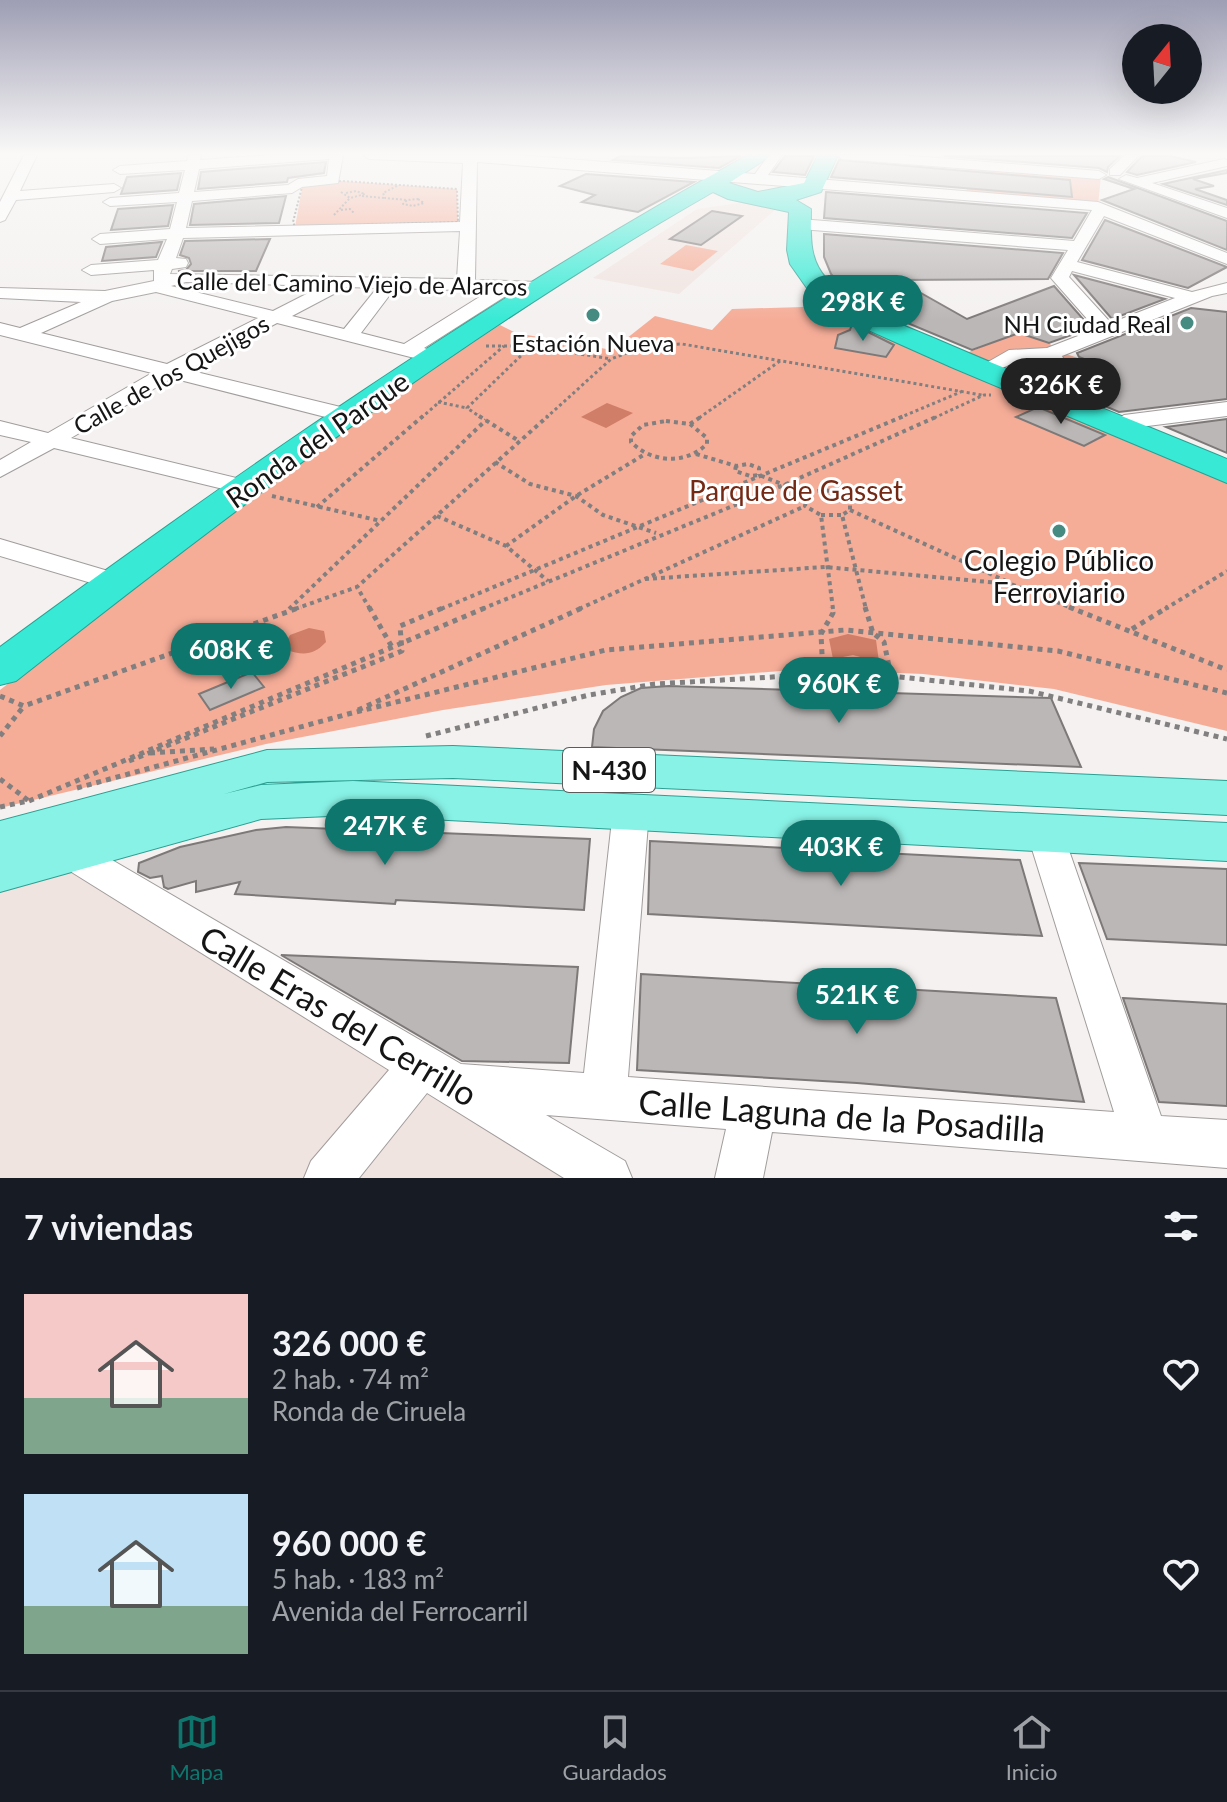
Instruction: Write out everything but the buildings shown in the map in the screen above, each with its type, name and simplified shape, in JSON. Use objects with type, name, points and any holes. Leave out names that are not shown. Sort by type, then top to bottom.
[{"type":"highway","name":"Ronda del Parque","points":[[0,670],[115,582],[260,492],[345,415],[421,354],[524,287],[664,210]]},
{"type":"highway","name":"Ronda del Parque","points":[[644,223],[681,210]]},
{"type":"highway","points":[[807,210],[799,250],[803,264],[818,285],[876,323],[1227,472]]},
{"type":"highway","points":[[1007,381],[1124,422],[1227,464]]},
{"type":"main road","name":"N-430","points":[[0,840],[267,766],[363,762],[468,763],[1227,798]]},
{"type":"main road","name":"N-430","points":[[0,872],[261,802],[353,798],[1227,842]]},
{"type":"street","points":[[85,210],[106,214],[138,236],[177,233],[234,210]]},
{"type":"street","points":[[88,292],[107,210]]},
{"type":"street","points":[[106,214],[122,210]]},
{"type":"street","points":[[138,236],[145,210]]},
{"type":"street","points":[[0,345],[161,277],[183,210]]},
{"type":"street","points":[[211,210],[282,232],[468,226]]},
{"type":"street","points":[[264,279],[265,257],[286,225],[290,210]]},
{"type":"street","points":[[466,210],[466,285]]},
{"type":"street","points":[[871,210],[966,216],[1066,210]]},
{"type":"street","points":[[871,210],[966,216],[1078,246]]},
{"type":"street","points":[[966,210],[966,216]]},
{"type":"street","points":[[1098,210],[1060,278],[1108,331]]},
{"type":"street","points":[[1104,210],[1225,258]]},
{"type":"street","points":[[88,292],[129,280],[265,257]]},
{"type":"street","points":[[1068,265],[1200,295],[1227,307]]},
{"type":"street","points":[[91,270],[161,277],[275,317],[421,354]]},
{"type":"street","points":[[1200,295],[1206,287],[1227,276]]},
{"type":"street","name":"Calle del Camino Viejo de Alarcos","points":[[161,277],[524,287]]},
{"type":"street","name":"Calle de los Quejigos","points":[[0,470],[170,371],[345,281]]},
{"type":"street","points":[[349,335],[391,282]]},
{"type":"street","points":[[1007,381],[1016,354],[1050,354],[1200,295],[1227,288]]},
{"type":"street","points":[[0,293],[88,292],[113,295]]},
{"type":"street","points":[[0,329],[345,415]]},
{"type":"street","points":[[1007,381],[1052,367],[1055,362],[1050,354]]},
{"type":"street","points":[[1124,422],[1227,409]]},
{"type":"street","points":[[0,428],[260,492]]},
{"type":"street","points":[[0,547],[115,582]]},
{"type":"street","points":[[604,1097],[631,811]]},
{"type":"street","points":[[1045,833],[1145,1138]]},
{"type":"street","name":"Calle Eras del Cerrillo","points":[[70,853],[608,1178]]},
{"type":"street","points":[[328,1178],[440,1075]]},
{"type":"street","name":"Calle Laguna de la Posadilla","points":[[440,1075],[604,1097],[1227,1144]]},
{"type":"street","points":[[739,1178],[754,1108]]},
{"type":"path","points":[[296,210],[295,227],[458,222],[458,210]]},
{"type":"path","points":[[0,736],[24,706],[357,587],[611,359],[645,346],[682,344],[963,391]]},
{"type":"path","points":[[480,346],[531,346],[611,359]]},
{"type":"path","points":[[317,507],[504,346]]},
{"type":"path","points":[[467,408],[531,346]]},
{"type":"path","points":[[690,424],[781,360]]},
{"type":"path","points":[[29,801],[392,647],[402,643],[659,534],[784,485],[1007,381],[963,391],[400,626],[402,643],[402,651],[29,801]]},
{"type":"path","points":[[438,402],[467,408],[519,441]]},
{"type":"path","points":[[286,612],[486,420]]},
{"type":"path","points":[[654,422],[690,424],[707,438],[703,449],[696,453],[676,458],[645,454],[631,442],[635,430],[654,422]]},
{"type":"path","points":[[696,453],[736,466],[754,465],[759,468],[760,475]]},
{"type":"path","points":[[506,546],[576,496],[645,454]]},
{"type":"path","points":[[495,462],[530,484],[576,496],[603,515],[659,534]]},
{"type":"path","points":[[736,466],[735,471],[741,475],[760,475],[807,494],[823,489],[842,493],[850,501],[850,510]]},
{"type":"path","points":[[260,492],[381,521]]},
{"type":"path","points":[[805,506],[807,494]]},
{"type":"path","points":[[805,506],[821,515],[842,515],[850,510]]},
{"type":"path","points":[[348,714],[805,506]]},
{"type":"path","points":[[850,510],[1011,584],[1132,629],[1227,670]]},
{"type":"path","points":[[821,515],[833,613],[821,634],[823,674]]},
{"type":"path","points":[[842,515],[853,567],[873,633],[884,642],[891,676]]},
{"type":"path","points":[[436,516],[506,546],[548,581]]},
{"type":"path","points":[[645,579],[853,567],[1011,584]]},
{"type":"path","points":[[1132,629],[1227,571]]},
{"type":"path","points":[[357,587],[392,647]]},
{"type":"path","points":[[0,807],[348,714],[606,650],[845,630],[1058,651],[1227,693]]},
{"type":"path","points":[[411,737],[426,736],[589,695],[655,684],[823,674],[891,676],[1029,691],[1227,739]]},
{"type":"path","points":[[0,696],[24,706]]},
{"type":"path","points":[[150,753],[258,746]]},
{"type":"path","points":[[0,779],[29,801]]},
{"type":"shaded area","points":[[696,210],[775,210],[679,294],[593,278]]},
{"type":"shaded area","points":[[607,403],[633,413],[606,428],[581,417]]},
{"type":"shaded area","points":[[309,628],[324,631],[326,642],[308,653],[287,650],[286,642],[290,635]]},
{"type":"shaded area","points":[[848,634],[876,640],[879,662],[853,655],[833,659],[829,639]]},
{"type":"shaded area","points":[[70,853],[608,1178],[0,1178],[0,872]]},
{"type":"green space","points":[[298,210],[458,210],[458,222],[295,227]]},
{"type":"green space","points":[[686,245],[718,251],[693,271],[660,264]]},
{"type":"green space","name":"Parque de Gasset","points":[[837,306],[1227,474],[1227,731],[1054,689],[923,674],[806,669],[606,685],[443,710],[266,744],[0,808],[0,690],[339,428],[500,325],[516,333],[612,350],[655,316],[712,330],[732,309]]},
{"type":"green space","points":[[1018,333],[1049,343],[1057,351],[1108,368],[1078,383],[1051,388],[1028,381],[1054,362],[1030,353],[991,367],[961,355]]},
{"type":"place","name":"Estación Nueva","points":[[593,315]]},
{"type":"place","name":"NH Ciudad Real","points":[[1187,323]]},
{"type":"place","name":"Colegio Público Ferroviario","points":[[1059,531]]}]
